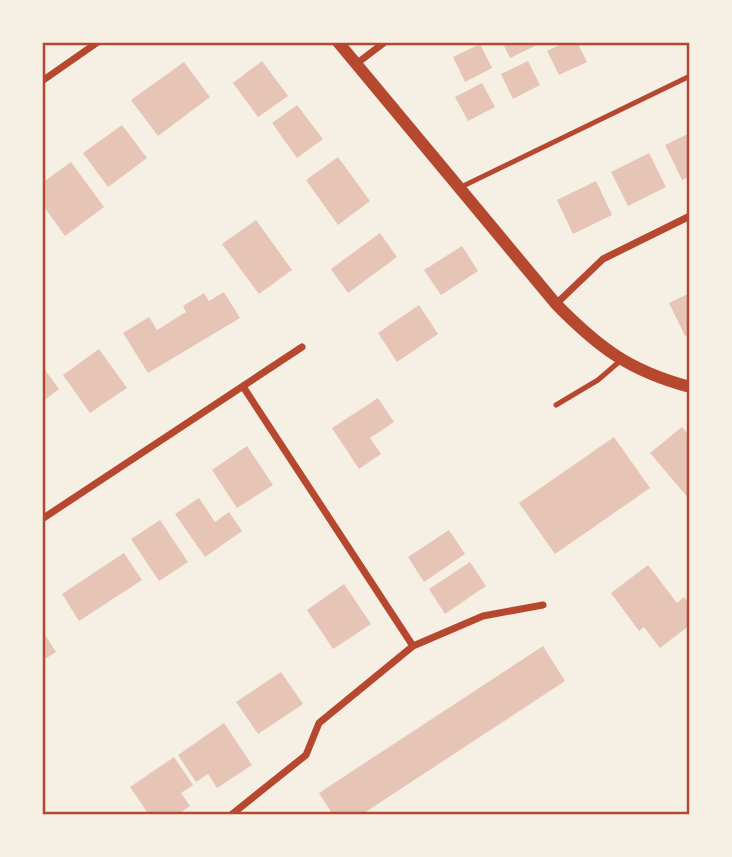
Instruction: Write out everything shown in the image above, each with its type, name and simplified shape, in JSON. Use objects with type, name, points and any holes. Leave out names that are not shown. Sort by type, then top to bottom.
[{"type":"street","points":[[42,80],[98,42]]},
{"type":"street","points":[[338,42],[556,304],[589,337],[620,361],[657,378],[690,387]]},
{"type":"street","points":[[355,64],[385,42]]},
{"type":"street","points":[[556,304],[603,259],[690,216]]},
{"type":"street","points":[[42,519],[244,388],[302,347]]},
{"type":"street","points":[[244,388],[413,646]]},
{"type":"street","points":[[231,815],[306,755],[319,723],[413,646],[483,616],[543,605]]},
{"type":"lane","points":[[459,188],[690,76]]},
{"type":"lane","points":[[556,405],[598,380],[620,361]]},
{"type":"building","points":[[502,42],[536,42],[537,45],[510,58]]},
{"type":"building","points":[[566,42],[577,42],[587,62],[559,75],[547,51]]},
{"type":"building","points":[[480,44],[492,68],[465,82],[453,57]]},
{"type":"building","points":[[262,61],[288,96],[258,117],[233,83]]},
{"type":"building","points":[[528,61],[540,85],[513,99],[501,74]]},
{"type":"building","points":[[184,62],[210,97],[158,136],[131,100]]},
{"type":"building","points":[[482,83],[495,107],[468,121],[455,97]]},
{"type":"building","points":[[297,105],[323,139],[297,158],[272,123]]},
{"type":"building","points":[[122,125],[147,158],[108,187],[83,153]]},
{"type":"building","points":[[690,133],[690,176],[682,180],[665,145]]},
{"type":"building","points":[[649,153],[666,187],[628,206],[611,172]]},
{"type":"building","points":[[338,157],[370,201],[338,225],[306,180]]},
{"type":"building","points":[[71,162],[104,207],[65,236],[42,204],[42,183]]},
{"type":"building","points":[[596,181],[612,215],[573,234],[557,200]]},
{"type":"building","points":[[256,220],[292,270],[259,294],[222,244]]},
{"type":"building","points":[[380,233],[397,257],[348,293],[331,269]]},
{"type":"building","points":[[462,246],[478,271],[441,295],[424,270]]},
{"type":"building","points":[[224,292],[240,318],[148,373],[123,333],[149,317],[157,330],[186,312],[183,306],[204,293],[209,301]]},
{"type":"building","points":[[690,293],[690,334],[685,336],[669,303]]},
{"type":"building","points":[[419,305],[438,334],[397,362],[378,333]]},
{"type":"building","points":[[99,349],[127,388],[90,413],[63,375]]},
{"type":"building","points":[[42,366],[59,389],[42,402]]},
{"type":"building","points":[[378,398],[394,422],[370,438],[381,454],[359,469],[332,428]]},
{"type":"building","points":[[682,427],[690,437],[690,500],[650,453]]},
{"type":"building","points":[[614,437],[650,488],[555,554],[519,503]]},
{"type":"building","points":[[247,446],[273,485],[237,508],[212,470]]},
{"type":"building","points":[[199,498],[215,522],[229,512],[242,531],[205,557],[175,514]]},
{"type":"building","points":[[160,520],[188,562],[159,581],[131,539]]},
{"type":"building","points":[[449,530],[465,554],[424,582],[408,557]]},
{"type":"building","points":[[124,553],[142,580],[79,621],[62,594]]},
{"type":"building","points":[[470,562],[486,586],[445,614],[429,589]]},
{"type":"building","points":[[648,565],[677,603],[684,597],[690,606],[690,625],[660,648],[644,627],[639,631],[611,593]]},
{"type":"building","points":[[344,584],[371,624],[333,649],[307,610]]},
{"type":"building","points":[[42,630],[56,652],[42,661]]},
{"type":"building","points":[[543,646],[565,681],[361,815],[333,815],[319,793]]},
{"type":"building","points":[[281,672],[303,704],[258,734],[236,702]]},
{"type":"building","points":[[224,723],[252,765],[217,788],[208,774],[196,782],[178,755]]},
{"type":"building","points":[[174,757],[193,785],[181,793],[190,806],[177,815],[149,815],[130,787]]}]
